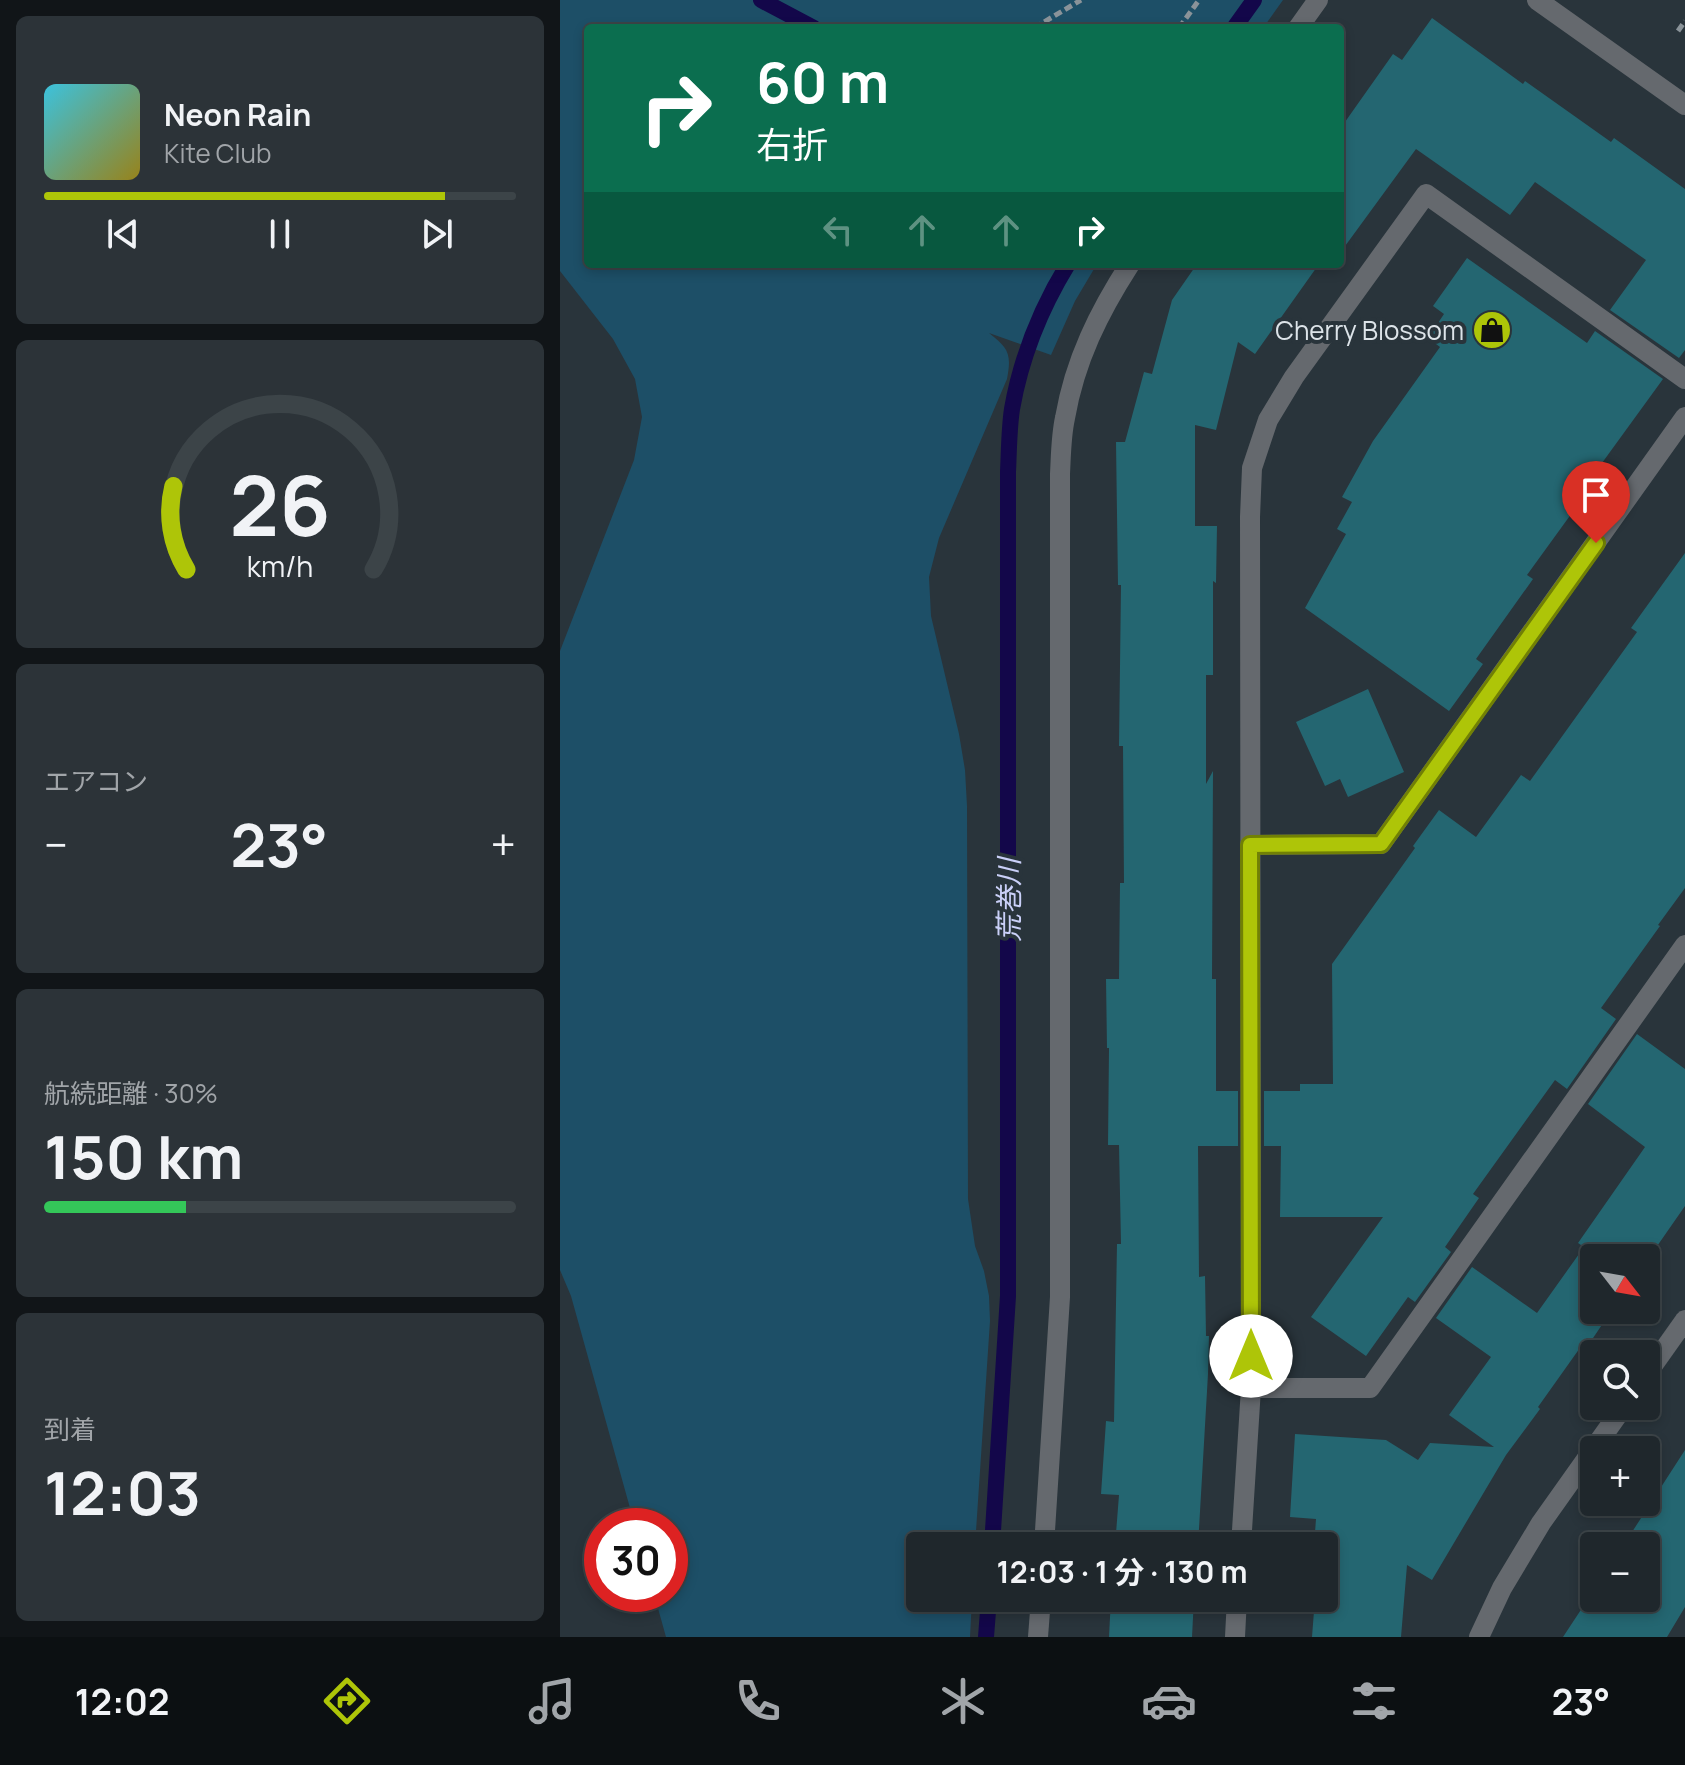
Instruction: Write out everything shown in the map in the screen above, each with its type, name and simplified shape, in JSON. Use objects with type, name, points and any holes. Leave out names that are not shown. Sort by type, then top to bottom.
[{"type":"street","points":[[1301,24],[1318,0]]},
{"type":"street","points":[[1537,0],[1685,105]]},
{"type":"street","points":[[1242,1532],[1251,1388],[1250,517],[1252,468],[1268,420],[1426,194],[1685,379]]},
{"type":"street","points":[[1045,1532],[1060,1297],[1060,474],[1064,419],[1078,365],[1100,313],[1128,268]]},
{"type":"street","points":[[1250,845],[1381,844],[1685,417]]},
{"type":"street","points":[[1251,1388],[1370,1388],[1685,945]]},
{"type":"street","points":[[1660,1355],[1685,1320]]},
{"type":"street","points":[[1479,1637],[1502,1588],[1541,1523],[1614,1420]]},
{"type":"street","points":[[1038,1637],[1040,1612]]},
{"type":"street","points":[[1235,1637],[1236,1612]]},
{"type":"path","points":[[1041,24],[1081,0]]},
{"type":"path","points":[[1182,24],[1199,0]]},
{"type":"path","points":[[1678,31],[1685,21]]},
{"type":"shaded area","points":[[560,0],[1283,0],[1266,24],[584,24],[584,268],[1095,268],[1075,301],[1051,355],[989,333],[1007,352],[1007,379],[939,538],[929,577],[931,616],[965,770],[968,1199],[975,1246],[989,1296],[990,1321],[976,1532],[906,1532],[906,1612],[971,1612],[970,1637],[666,1637],[659,1612],[688,1612],[688,1508],[630,1508],[571,1296],[560,1270],[560,651],[634,460],[642,417],[635,379],[613,339],[560,271]]},
{"type":"building","points":[[1432,18],[1523,84],[1525,81],[1611,142],[1614,138],[1685,189],[1685,350],[1679,358],[1610,310],[1646,260],[1535,182],[1510,215],[1416,149],[1344,248],[1344,123],[1393,54],[1402,60]]},
{"type":"building","points":[[1467,258],[1587,343],[1595,331],[1663,379],[1594,474],[1598,477],[1527,575],[1533,579],[1476,659],[1483,664],[1449,711],[1305,608],[1346,534],[1337,529],[1352,502],[1342,497],[1373,441],[1440,347],[1428,338],[1444,314],[1433,306]]},
{"type":"building","points":[[1194,268],[1316,268],[1255,354],[1238,342],[1216,430],[1195,425],[1195,526],[1217,526],[1216,583],[1213,581],[1213,675],[1206,675],[1206,784],[1213,771],[1212,979],[1216,979],[1216,1091],[1238,1091],[1238,1146],[1198,1146],[1199,1277],[1205,1276],[1206,1336],[1209,1336],[1199,1532],[1116,1532],[1119,1495],[1101,1494],[1106,1421],[1114,1422],[1117,1244],[1121,1244],[1119,1145],[1108,1145],[1106,979],[1119,979],[1120,883],[1124,883],[1123,746],[1119,746],[1121,585],[1118,585],[1116,442],[1125,442],[1144,372],[1152,374],[1172,300]]},
{"type":"building","points":[[1685,553],[1685,888],[1601,1008],[1616,1019],[1567,1089],[1555,1080],[1473,1194],[1479,1198],[1445,1247],[1451,1252],[1415,1302],[1408,1297],[1366,1356],[1311,1317],[1383,1217],[1280,1217],[1281,1146],[1264,1146],[1264,1091],[1300,1091],[1300,1084],[1333,1084],[1332,964],[1439,810],[1476,837],[1521,775],[1530,781],[1637,632],[1631,628]]},
{"type":"building","points":[[1368,689],[1404,772],[1348,797],[1340,779],[1325,786],[1296,722]]},
{"type":"building","points":[[1637,1034],[1685,1069],[1685,1206],[1659,1244],[1578,1243],[1645,1147],[1588,1104]]},
{"type":"building","points":[[1580,1253],[1580,1324],[1603,1324],[1592,1340],[1580,1340],[1580,1348],[1506,1455],[1432,1580],[1407,1565],[1401,1637],[1312,1637],[1314,1612],[1338,1612],[1338,1532],[1315,1532],[1316,1519],[1290,1517],[1295,1434],[1386,1440],[1418,1460],[1430,1443],[1494,1447],[1449,1415],[1491,1357],[1436,1318],[1472,1267],[1537,1313]]},
{"type":"building","points":[[1685,1450],[1685,1607],[1667,1637],[1563,1637],[1580,1611],[1660,1612],[1660,1532],[1632,1532],[1642,1516],[1660,1516],[1660,1489]]},
{"type":"building","points":[[1110,1612],[1193,1612],[1192,1637],[1109,1637]]},
{"type":"waterway","points":[[761,0],[806,24]]},
{"type":"waterway","name":"荒巻川","points":[[1237,24],[1254,0]]},
{"type":"waterway","name":"荒巻川","points":[[993,1532],[1008,1296],[1010,432],[1016,390],[1027,352],[1049,298],[1066,268]]},
{"type":"waterway","name":"荒巻川","points":[[986,1637],[988,1612]]},
{"type":"place","name":"Cherry Blossom","points":[[1492,330]]},
{"type":"route","points":[[1251,1356],[1250,845],[1381,844],[1596,543]]}]
